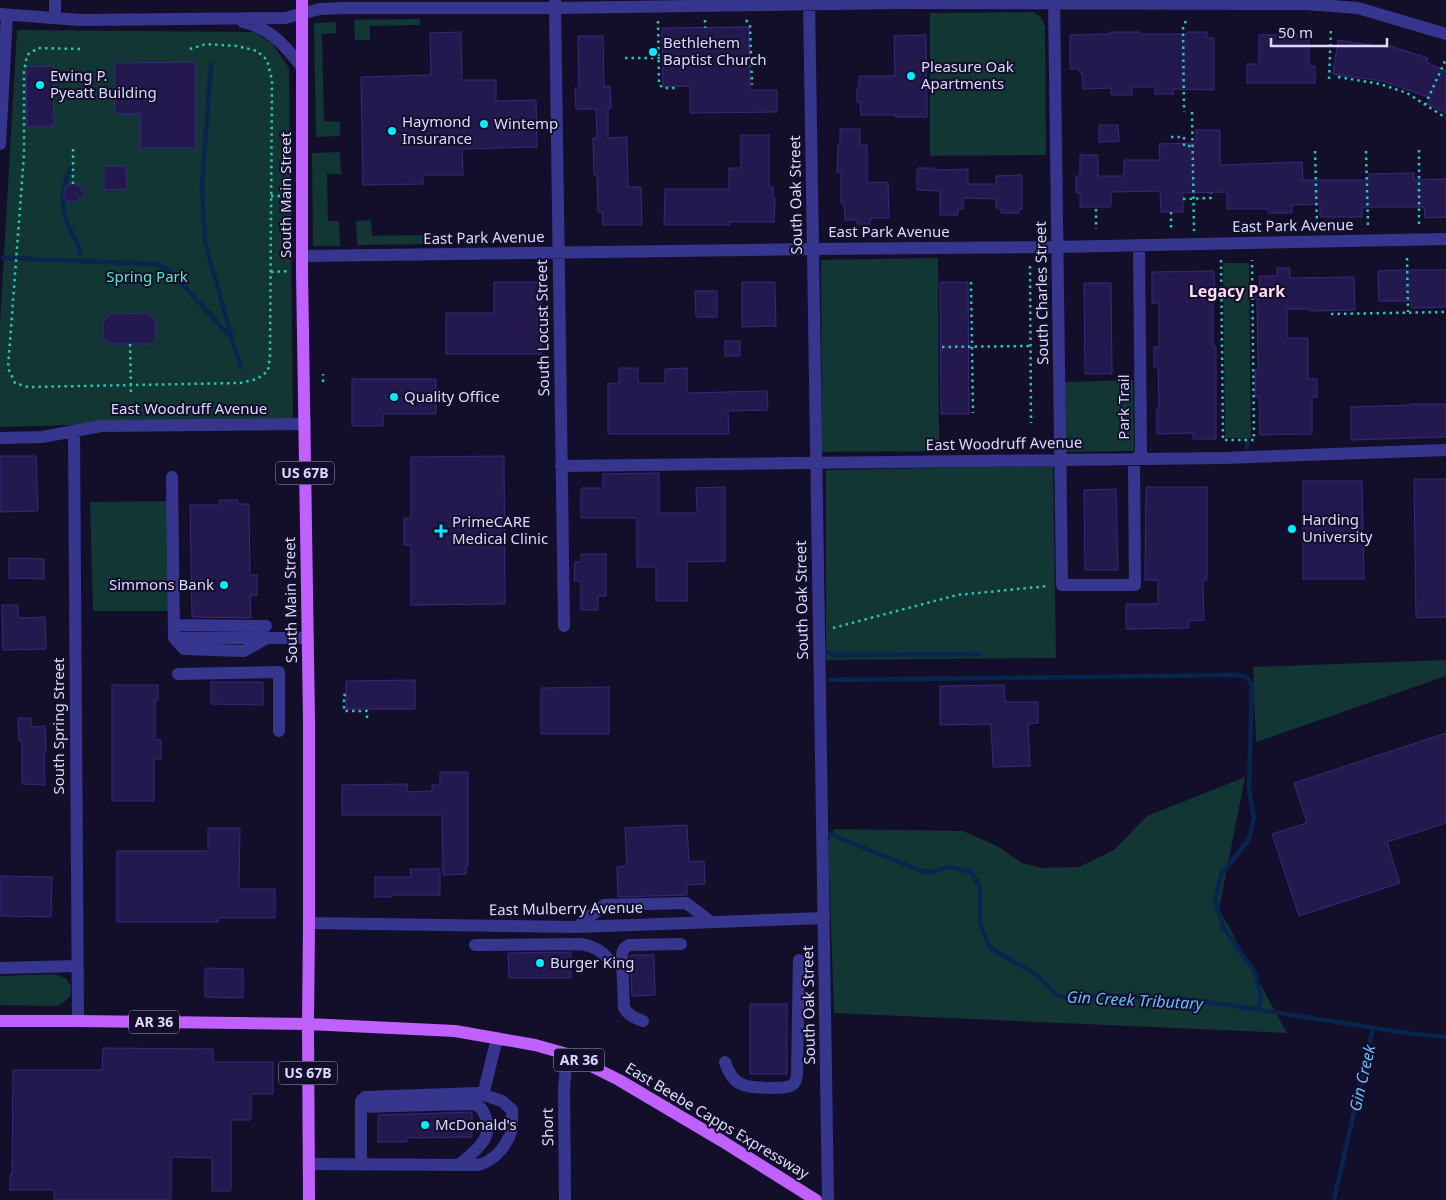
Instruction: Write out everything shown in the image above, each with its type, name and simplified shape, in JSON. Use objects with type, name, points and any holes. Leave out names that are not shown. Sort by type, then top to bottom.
[{"type":"main road","name":"South Main Street","points":[[302,0],[302,271],[308,638],[310,1200]]},
{"type":"main road","name":"AR 36","points":[[0,1021],[308,1024]]},
{"type":"main road","name":"East Beebe Capps Expressway","points":[[308,1024],[455,1031],[535,1045],[567,1054],[619,1080],[816,1200]]},
{"type":"street","points":[[54,18],[55,0]]},
{"type":"street","name":"South Oak Street","points":[[809,2],[828,1200]]},
{"type":"street","points":[[0,144],[4,15],[80,20],[285,18],[320,9],[555,4],[1054,2],[1305,4],[1358,8],[1446,34]]},
{"type":"street","name":"South Charles Street","points":[[1054,2],[1062,585]]},
{"type":"street","name":"South Locust Street","points":[[555,4],[564,626]]},
{"type":"street","points":[[231,19],[256,26],[276,37],[302,67]]},
{"type":"street","name":"East Park Avenue","points":[[302,256],[1058,247],[1446,239]]},
{"type":"street","name":"Park Trail","points":[[1062,585],[1135,585],[1134,465],[1141,452],[1139,245]]},
{"type":"street","name":"East Woodruff Avenue","points":[[0,438],[42,437],[101,426],[305,424]]},
{"type":"street","name":"South Spring Street","points":[[74,431],[78,1021]]},
{"type":"street","name":"East Woodruff Avenue","points":[[561,466],[1289,457],[1446,450]]},
{"type":"street","points":[[172,477],[174,638],[266,632]]},
{"type":"street","points":[[174,625],[266,632],[308,638]]},
{"type":"street","points":[[178,674],[278,672],[279,730]]},
{"type":"street","points":[[577,927],[604,905],[686,903],[711,922]]},
{"type":"street","name":"East Mulberry Avenue","points":[[309,924],[577,927],[824,918]]},
{"type":"street","points":[[643,1021],[627,1013],[624,1008],[622,953],[624,948],[629,945],[681,944]]},
{"type":"street","points":[[475,945],[586,945],[601,951],[610,963]]},
{"type":"street","points":[[725,1062],[733,1079],[740,1084],[784,1088],[796,1082],[799,960]]},
{"type":"street","points":[[0,968],[77,966]]},
{"type":"street","points":[[483,1095],[497,1038]]},
{"type":"street","name":"Short","points":[[565,1200],[564,1089],[567,1054]]},
{"type":"street","points":[[309,1164],[361,1165],[478,1165],[488,1162],[500,1152],[511,1134],[512,1110],[502,1101],[478,1093],[365,1097],[361,1101],[361,1165]]},
{"type":"street","points":[[361,1107],[464,1104],[478,1106],[484,1112],[486,1138],[475,1152],[459,1165]]},
{"type":"path","points":[[705,20],[705,28]]},
{"type":"path","points":[[746,20],[750,25],[752,85]]},
{"type":"path","points":[[1184,20],[1184,112]]},
{"type":"path","points":[[658,21],[661,58],[659,85],[664,88],[677,88]]},
{"type":"path","points":[[1329,79],[1331,28]]},
{"type":"path","points":[[80,49],[38,48],[27,55],[24,72],[24,154],[8,368],[15,383],[28,387],[240,383],[257,379],[268,371],[270,356],[272,80],[267,60],[257,51],[237,46],[206,44],[190,49]]},
{"type":"path","points":[[624,58],[661,58]]},
{"type":"path","points":[[1425,105],[1446,59]]},
{"type":"path","points":[[1338,76],[1380,84],[1407,93],[1446,118]]},
{"type":"path","points":[[1192,112],[1194,235]]},
{"type":"path","points":[[1171,137],[1184,138],[1184,146],[1192,146]]},
{"type":"path","points":[[73,146],[73,184]]},
{"type":"path","points":[[1366,150],[1368,228]]},
{"type":"path","points":[[1419,150],[1419,227]]},
{"type":"path","points":[[1316,151],[1317,224]]},
{"type":"path","points":[[1183,198],[1211,198],[1211,193]]},
{"type":"path","points":[[1096,209],[1096,229]]},
{"type":"path","points":[[1171,212],[1171,232]]},
{"type":"path","points":[[1407,258],[1408,313]]},
{"type":"path","points":[[1221,260],[1223,440],[1238,442],[1254,440],[1252,260]]},
{"type":"path","points":[[1030,266],[1031,423]]},
{"type":"path","points":[[271,272],[302,271]]},
{"type":"path","points":[[971,282],[973,413]]},
{"type":"path","points":[[1331,314],[1446,312]]},
{"type":"path","points":[[130,344],[131,394]]},
{"type":"path","points":[[942,347],[1030,346]]},
{"type":"path","points":[[322,382],[323,374]]},
{"type":"path","points":[[819,632],[957,594],[1062,585]]},
{"type":"path","points":[[346,695],[344,695],[344,711],[367,711],[367,719]]},
{"type":"green space","points":[[1033,12],[1041,17],[1045,27],[1046,155],[930,156],[930,13]]},
{"type":"green space","points":[[420,19],[420,25],[370,26],[370,40],[355,40],[354,20]]},
{"type":"green space","points":[[336,22],[336,33],[322,34],[324,121],[340,122],[340,136],[316,137],[314,23]]},
{"type":"green space","name":"Spring Park","points":[[17,30],[253,32],[272,43],[289,68],[293,419],[0,426],[0,324]]},
{"type":"green space","points":[[340,152],[341,174],[327,174],[328,221],[339,221],[340,246],[313,246],[312,153]]},
{"type":"green space","points":[[371,220],[372,236],[425,235],[425,244],[357,245],[356,221]]},
{"type":"green space","points":[[938,258],[939,451],[822,452],[821,260]]},
{"type":"green space","points":[[1223,263],[1249,263],[1251,438],[1225,438]]},
{"type":"green space","points":[[1133,380],[1134,451],[1066,452],[1065,382]]},
{"type":"green space","points":[[1053,466],[1056,658],[826,660],[826,470]]},
{"type":"green space","points":[[169,501],[170,611],[93,611],[90,502]]},
{"type":"green space","points":[[1446,660],[1446,676],[1256,742],[1253,667]]},
{"type":"green space","points":[[1245,777],[1219,909],[1287,1033],[834,1013],[828,842],[834,829],[963,831],[997,846],[1022,863],[1042,868],[1079,867],[1114,850],[1147,816]]},
{"type":"green space","points":[[54,974],[66,978],[71,986],[70,996],[63,1003],[57,1006],[0,1005],[0,976]]},
{"type":"building","points":[[749,27],[750,90],[777,90],[777,112],[690,113],[690,86],[663,87],[662,28]]},
{"type":"building","points":[[461,32],[462,80],[496,80],[496,101],[536,100],[537,147],[462,149],[463,175],[423,175],[423,184],[363,185],[361,77],[431,75],[430,33]]},
{"type":"building","points":[[1110,32],[1187,34],[1187,32],[1207,32],[1207,38],[1214,38],[1214,90],[1173,89],[1173,94],[1155,94],[1155,87],[1132,87],[1132,95],[1111,95],[1111,88],[1083,89],[1082,73],[1080,73],[1079,69],[1070,69],[1070,35],[1110,34]]},
{"type":"building","name":"Pleasure Oak Apartments","points":[[926,35],[927,117],[861,115],[860,102],[857,102],[859,76],[895,76],[894,36]]},
{"type":"building","points":[[1259,35],[1309,35],[1309,66],[1315,66],[1315,83],[1247,83],[1247,64],[1259,64]]},
{"type":"building","points":[[578,36],[603,36],[604,87],[610,86],[611,108],[608,108],[608,138],[627,137],[628,187],[641,187],[642,225],[603,225],[602,212],[598,212],[593,138],[597,138],[596,109],[576,109],[575,88],[579,88]]},
{"type":"building","points":[[1338,40],[1390,48],[1390,46],[1428,58],[1426,62],[1446,71],[1446,113],[1428,104],[1431,98],[1382,81],[1333,74]]},
{"type":"building","points":[[196,62],[196,148],[140,148],[140,114],[115,114],[115,63]]},
{"type":"building","name":"Ewing P. Pyeatt Building","points":[[53,66],[54,126],[27,127],[26,67]]},
{"type":"building","points":[[1099,125],[1118,125],[1119,141],[1099,142]]},
{"type":"building","points":[[840,129],[860,129],[860,145],[867,145],[867,183],[888,182],[889,218],[871,218],[870,224],[857,224],[857,220],[845,220],[844,204],[841,203],[841,172],[837,172]]},
{"type":"building","points":[[1196,130],[1220,130],[1220,165],[1302,162],[1303,180],[1369,180],[1369,174],[1414,173],[1414,180],[1446,179],[1446,217],[1425,218],[1424,207],[1362,207],[1362,217],[1320,217],[1320,204],[1292,205],[1292,213],[1268,213],[1268,209],[1227,209],[1227,192],[1183,193],[1183,212],[1161,212],[1160,191],[1111,192],[1111,207],[1080,207],[1080,193],[1076,193],[1076,176],[1080,176],[1080,155],[1098,155],[1098,176],[1124,176],[1124,160],[1160,160],[1159,144],[1196,143]]},
{"type":"building","points":[[741,135],[769,135],[769,187],[773,187],[773,198],[775,198],[774,222],[729,222],[729,225],[664,225],[665,189],[729,189],[729,168],[741,168]]},
{"type":"building","points":[[104,166],[126,166],[127,189],[104,190]]},
{"type":"building","points":[[917,168],[934,168],[934,170],[968,169],[968,184],[996,184],[996,176],[1022,175],[1022,209],[1019,209],[1019,213],[1001,213],[1001,208],[996,208],[996,199],[963,198],[963,209],[958,209],[958,215],[940,215],[940,191],[917,190]]},
{"type":"building","points":[[68,184],[77,184],[85,193],[77,201],[69,202],[64,196],[64,190]]},
{"type":"building","points":[[1277,268],[1290,268],[1290,278],[1354,277],[1355,310],[1310,311],[1310,309],[1287,309],[1287,338],[1308,338],[1308,379],[1317,379],[1317,397],[1312,397],[1312,434],[1260,435],[1259,397],[1255,397],[1255,370],[1258,370],[1257,298],[1254,299],[1253,287],[1260,287],[1259,276],[1277,276]]},
{"type":"building","points":[[1446,270],[1446,307],[1412,308],[1411,301],[1379,301],[1378,271]]},
{"type":"building","points":[[1214,271],[1213,346],[1216,346],[1216,439],[1193,439],[1193,433],[1157,434],[1157,408],[1159,408],[1158,367],[1154,367],[1154,347],[1159,347],[1159,303],[1152,303],[1152,272]]},
{"type":"building","points":[[494,282],[542,282],[542,354],[446,354],[446,313],[494,313]]},
{"type":"building","points":[[742,282],[775,282],[776,326],[742,327]]},
{"type":"building","points":[[940,282],[968,282],[969,414],[941,414]]},
{"type":"building","points":[[1084,283],[1111,283],[1112,374],[1085,374]]},
{"type":"building","points":[[695,291],[717,291],[717,317],[696,317]]},
{"type":"building","points":[[148,313],[156,321],[156,337],[150,344],[111,344],[103,338],[103,322],[110,314]]},
{"type":"building","points":[[725,341],[740,341],[740,356],[725,356]]},
{"type":"building","points":[[619,368],[638,368],[638,383],[665,383],[665,369],[687,368],[687,393],[767,391],[768,410],[728,411],[729,434],[608,434],[608,383],[619,384]]},
{"type":"building","name":"Quality Office","points":[[352,379],[436,379],[436,414],[383,414],[383,426],[352,426]]},
{"type":"building","points":[[1446,404],[1446,437],[1351,440],[1351,407]]},
{"type":"building","points":[[0,456],[36,456],[38,511],[0,512]]},
{"type":"building","points":[[504,456],[505,604],[411,605],[411,545],[404,545],[404,518],[411,518],[411,457]]},
{"type":"building","points":[[659,473],[659,513],[697,513],[696,488],[725,487],[725,561],[687,562],[687,601],[656,601],[656,567],[637,567],[637,518],[581,518],[581,488],[603,488],[603,474]]},
{"type":"building","points":[[1414,479],[1446,479],[1446,617],[1416,618]]},
{"type":"building","points":[[1303,481],[1362,481],[1364,579],[1303,579]]},
{"type":"building","points":[[1146,487],[1207,487],[1207,580],[1203,580],[1204,620],[1189,621],[1189,628],[1126,629],[1126,604],[1158,604],[1158,580],[1145,580]]},
{"type":"building","points":[[1116,489],[1118,570],[1085,570],[1084,490]]},
{"type":"building","name":"Simmons Bank","points":[[219,500],[238,500],[238,504],[249,504],[250,575],[257,575],[257,595],[250,595],[251,618],[192,617],[190,505],[219,505]]},
{"type":"building","points":[[581,554],[606,554],[606,596],[598,596],[598,610],[581,610],[581,581],[574,581],[575,562],[581,562]]},
{"type":"building","points":[[9,558],[44,559],[44,579],[9,578]]},
{"type":"building","points":[[2,605],[18,605],[18,618],[45,617],[46,649],[3,650]]},
{"type":"building","points":[[415,680],[415,709],[346,709],[346,681]]},
{"type":"building","points":[[211,682],[263,682],[263,705],[211,704]]},
{"type":"building","points":[[112,685],[158,685],[158,700],[155,700],[155,739],[161,740],[161,759],[154,759],[154,801],[112,801]]},
{"type":"building","points":[[1004,685],[1005,702],[1038,702],[1038,723],[1028,724],[1030,766],[993,767],[991,724],[940,725],[940,686]]},
{"type":"building","points":[[609,687],[609,734],[541,734],[541,688]]},
{"type":"building","points":[[18,718],[31,718],[31,727],[45,726],[45,785],[22,784],[22,741],[19,741]]},
{"type":"building","points":[[1446,733],[1446,823],[1387,842],[1400,883],[1299,916],[1272,834],[1307,823],[1294,783]]},
{"type":"building","points":[[440,772],[468,772],[468,866],[466,866],[466,874],[443,875],[442,815],[342,815],[342,785],[407,784],[407,792],[432,791],[432,785],[440,785]]},
{"type":"building","points":[[687,825],[689,862],[704,861],[705,884],[687,885],[687,895],[618,897],[617,867],[627,866],[625,828]]},
{"type":"building","points":[[208,828],[240,828],[239,889],[275,889],[275,918],[218,918],[218,922],[117,922],[117,851],[208,851]]},
{"type":"building","points":[[410,869],[440,869],[440,895],[391,895],[391,897],[375,897],[375,877],[411,877]]},
{"type":"building","points":[[0,876],[52,877],[51,917],[0,916]]},
{"type":"building","name":"Burger King","points":[[571,952],[571,978],[509,978],[508,953]]},
{"type":"building","points":[[630,955],[654,955],[655,995],[632,996]]},
{"type":"building","points":[[205,968],[243,969],[243,998],[205,997]]},
{"type":"building","points":[[750,1004],[787,1004],[787,1074],[750,1074]]},
{"type":"building","points":[[103,1048],[213,1049],[213,1062],[273,1062],[273,1094],[251,1094],[251,1120],[231,1120],[231,1191],[212,1191],[212,1158],[171,1157],[171,1200],[54,1200],[54,1190],[10,1190],[10,1175],[12,1175],[13,1070],[102,1070]]},
{"type":"building","name":"McDonald's","points":[[472,1112],[472,1137],[406,1138],[407,1142],[378,1142],[378,1115]]},
{"type":"waterway","points":[[211,64],[202,186],[205,242],[241,367]]},
{"type":"waterway","points":[[70,169],[63,192],[63,206],[67,222],[78,244],[80,254]]},
{"type":"waterway","points":[[3,258],[155,264],[171,272],[229,335]]},
{"type":"waterway","points":[[1247,441],[1247,448]]},
{"type":"waterway","points":[[826,651],[833,655],[979,654]]},
{"type":"waterway","points":[[830,680],[1236,675],[1247,677],[1252,686],[1249,790],[1254,818],[1249,839],[1222,873],[1215,899],[1223,927],[1255,973],[1261,997],[1258,1010]]},
{"type":"waterway","name":"Gin Creek Tributary","points":[[830,834],[921,871],[931,872],[949,867],[971,872],[980,887],[980,924],[990,948],[1034,973],[1058,996],[1073,998],[1100,995],[1176,999],[1229,1005],[1413,1034],[1446,1037]]},
{"type":"waterway","name":"Gin Creek","points":[[1334,1200],[1373,1028]]},
{"type":"place","name":"Bethlehem Baptist Church","points":[[653,52]]},
{"type":"place","name":"Pleasure Oak Apartments","points":[[911,76]]},
{"type":"place","name":"Ewing P. Pyeatt Building","points":[[40,85]]},
{"type":"place","name":"Wintemp","points":[[484,124]]},
{"type":"place","name":"Haymond Insurance","points":[[392,131]]},
{"type":"place","name":"Quality Office","points":[[394,397]]},
{"type":"place","name":"Harding University","points":[[1292,529]]},
{"type":"place","name":"PrimeCARE Medical Clinic","points":[[441,531]]},
{"type":"place","name":"Simmons Bank","points":[[224,585]]},
{"type":"place","name":"Burger King","points":[[540,963]]},
{"type":"place","name":"McDonald's","points":[[425,1125]]},
{"type":"district","name":"Legacy Park","points":[[1237,291]]}]
